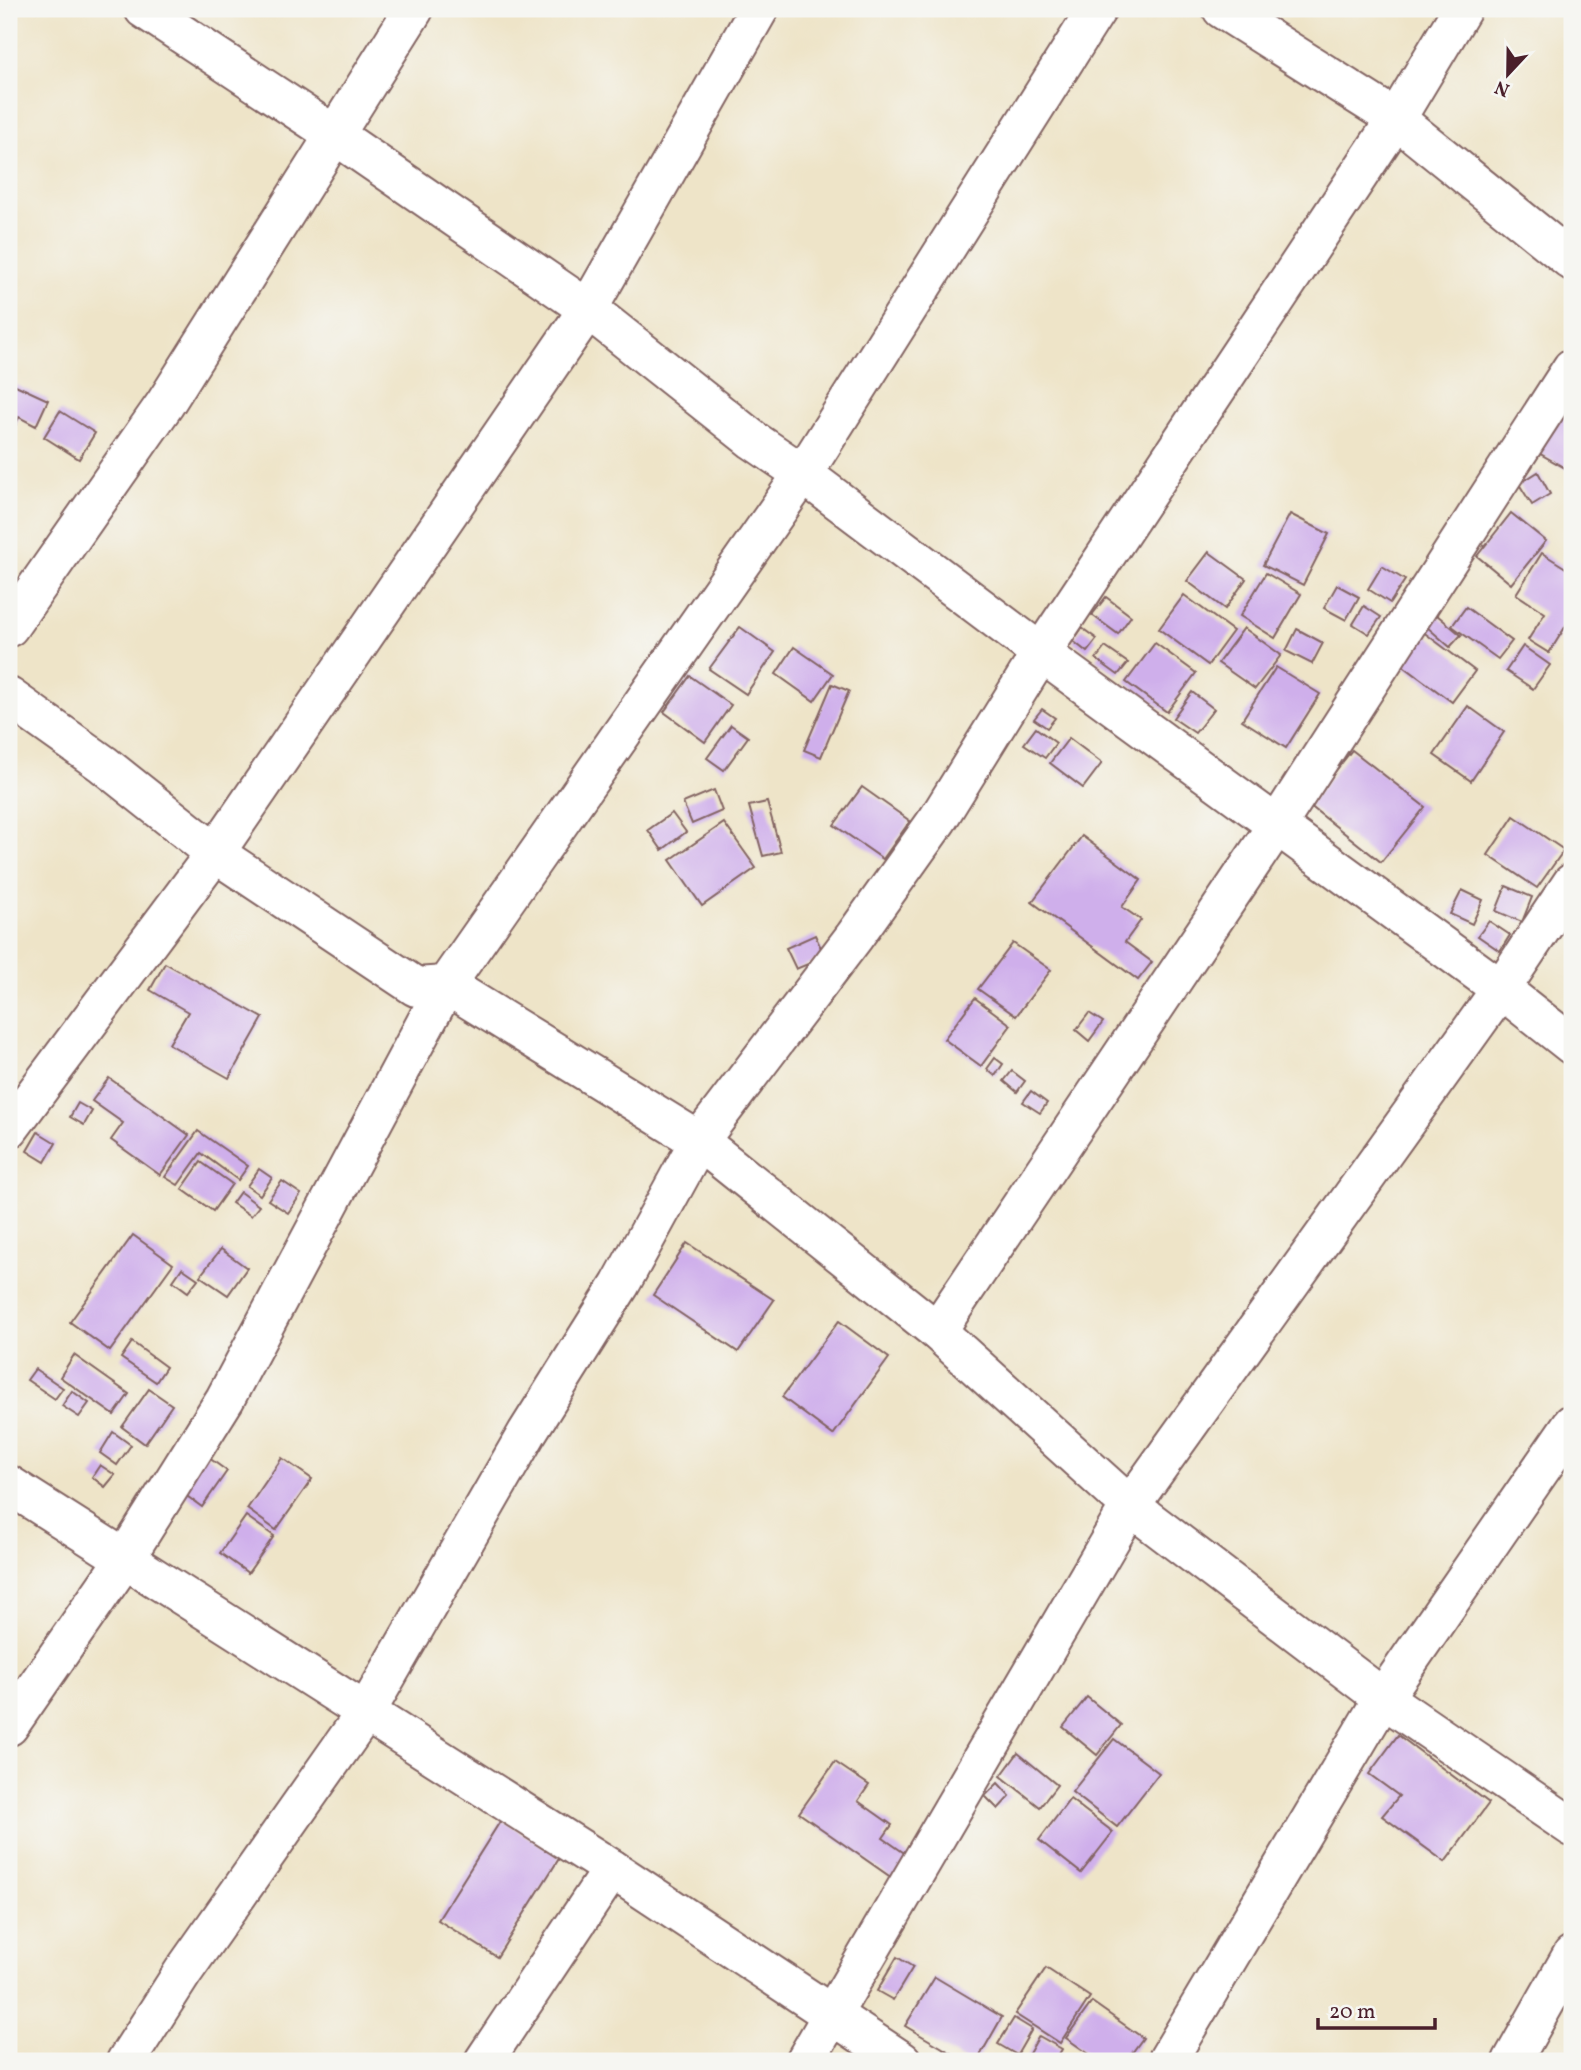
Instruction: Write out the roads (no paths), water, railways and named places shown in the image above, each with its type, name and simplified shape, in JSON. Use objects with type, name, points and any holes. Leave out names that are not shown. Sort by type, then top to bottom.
[{"type":"street","points":[[144,9],[335,135],[588,309],[753,440],[803,474],[1041,653],[1501,989],[1572,1045]]},
{"type":"street","points":[[9,627],[165,404],[414,9]]},
{"type":"street","points":[[9,1129],[215,853],[588,309],[759,9]]},
{"type":"street","points":[[9,1726],[124,1560],[225,1399],[446,985],[803,474],[1097,9]]},
{"type":"street","points":[[1222,9],[1396,119],[1572,261]]},
{"type":"street","points":[[126,2061],[183,1972],[366,1712],[527,1433],[620,1285],[699,1141],[854,937],[939,819],[1041,653],[1396,119],[1462,9]]},
{"type":"street","points":[[937,1331],[1277,825],[1572,369]]},
{"type":"street","points":[[9,697],[103,764],[215,853],[416,987],[446,985],[699,1141],[937,1331],[1130,1506],[1383,1698],[1572,1827]]},
{"type":"street","points":[[805,2061],[1130,1506],[1501,989],[1572,883]]},
{"type":"street","points":[[1167,2061],[1383,1698],[1572,1424]]},
{"type":"street","points":[[9,1485],[612,1869],[902,2061]]},
{"type":"street","points":[[484,2061],[612,1869]]},
{"type":"street","points":[[1512,2061],[1572,1955]]}]
